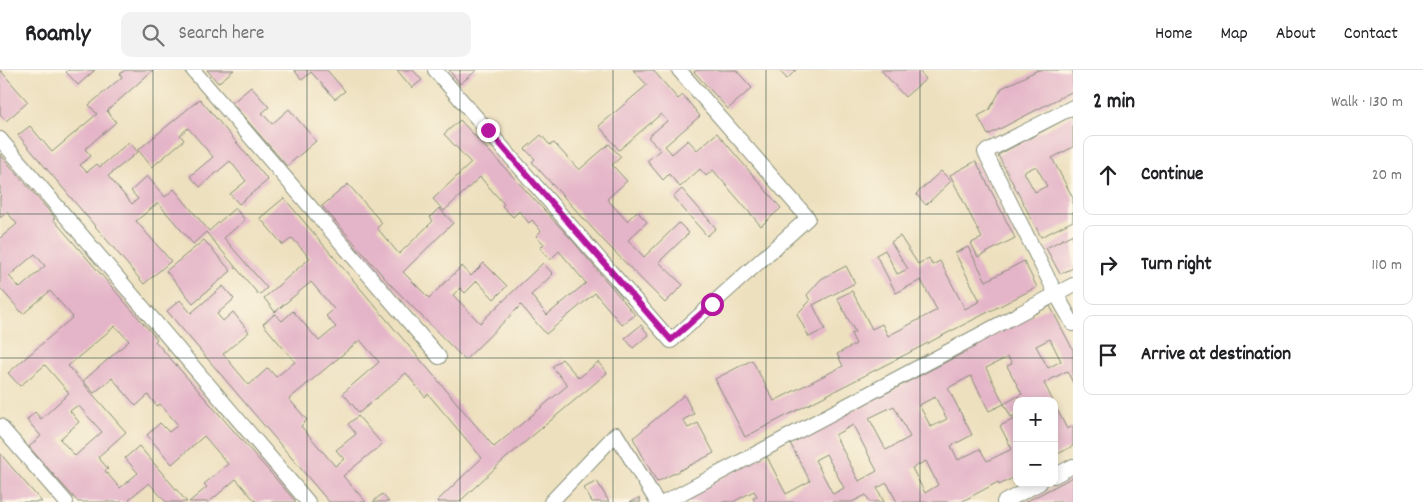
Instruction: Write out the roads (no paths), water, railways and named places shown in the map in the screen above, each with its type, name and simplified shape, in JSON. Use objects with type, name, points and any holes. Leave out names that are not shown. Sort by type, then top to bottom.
[{"type":"street","points":[[193,70],[439,357]]},
{"type":"street","points":[[435,70],[671,340],[808,218],[679,70]]},
{"type":"street","points":[[1073,107],[986,152],[1056,294],[1073,324]]},
{"type":"street","points":[[0,138],[308,502]]},
{"type":"street","points":[[665,502],[1073,285]]},
{"type":"street","points":[[0,426],[66,502]]},
{"type":"street","points":[[551,502],[616,434],[657,502]]},
{"type":"street","points":[[1058,474],[1073,466]]},
{"type":"street","points":[[1004,502],[1032,487]]}]
